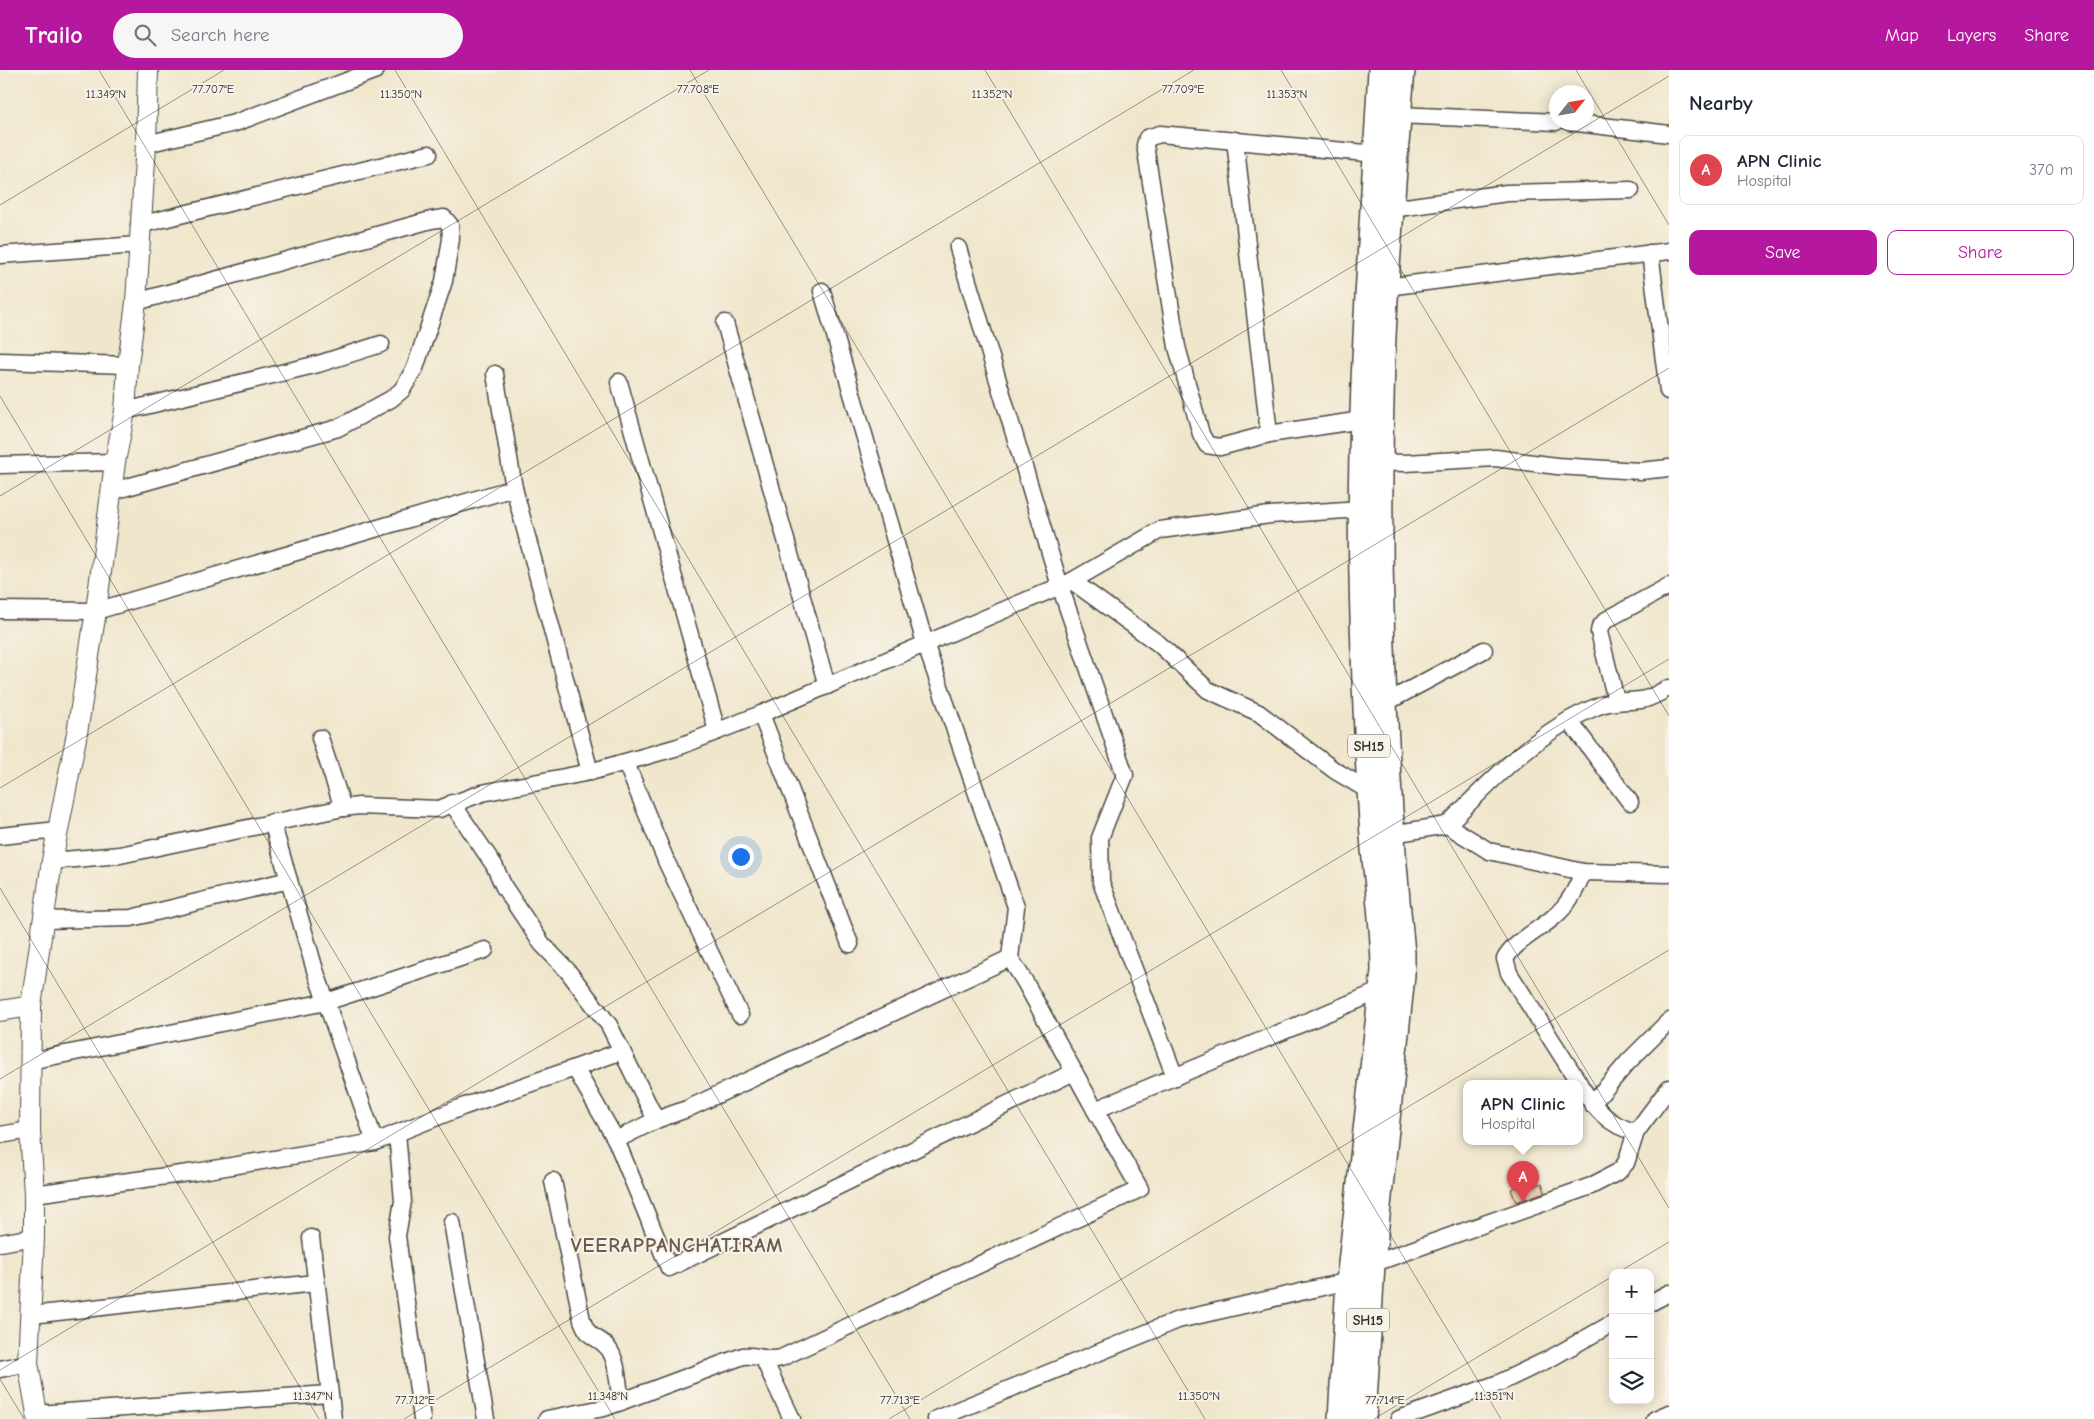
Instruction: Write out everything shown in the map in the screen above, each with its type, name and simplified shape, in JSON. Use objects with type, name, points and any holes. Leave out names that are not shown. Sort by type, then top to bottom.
[{"type":"main road","name":"SH15","points":[[1363,1419],[1372,1264],[1402,975],[1385,703],[1381,574],[1371,462],[1362,420],[1381,70]]},
{"type":"main road","name":"SH15","points":[[1341,1419],[1348,1281],[1382,990],[1384,931],[1374,849],[1362,577],[1361,509],[1371,462],[1382,358],[1402,70]]},
{"type":"street","points":[[148,70],[146,144],[139,225],[136,302],[128,365],[125,411],[115,462],[113,491],[77,733],[52,861],[31,1006],[30,1130],[34,1194],[34,1237],[28,1363],[37,1417],[329,1394]]},
{"type":"street","points":[[146,144],[235,123],[376,70]]},
{"type":"street","points":[[1398,115],[1549,122]]},
{"type":"street","points":[[1594,125],[1669,134]]},
{"type":"street","points":[[1362,420],[1269,434],[1213,447],[1207,445],[1201,434],[1177,347],[1144,154],[1147,138],[1160,134],[1376,154]]},
{"type":"street","points":[[1235,140],[1269,434]]},
{"type":"street","points":[[139,225],[429,154]]},
{"type":"street","points":[[1392,209],[1507,193],[1631,190]]},
{"type":"street","points":[[113,491],[338,428],[391,399],[402,390],[415,368],[444,281],[451,239],[450,226],[444,218],[431,220],[136,302]]},
{"type":"street","points":[[0,255],[138,245]]},
{"type":"street","points":[[958,248],[1125,775],[1100,838],[1102,882],[1175,1077]]},
{"type":"street","points":[[1387,287],[1669,251]]},
{"type":"street","points":[[1650,253],[1668,391]]},
{"type":"street","points":[[547,1419],[604,1408],[743,1356],[755,1354],[773,1360],[781,1358],[1140,1189],[1010,958],[1016,907],[926,643],[822,291]]},
{"type":"street","points":[[725,323],[827,686]]},
{"type":"street","points":[[125,411],[318,364],[381,344]]},
{"type":"street","points":[[0,361],[128,365]]},
{"type":"street","points":[[495,374],[514,488],[590,772]]},
{"type":"street","points":[[619,382],[717,731]]},
{"type":"street","points":[[1371,462],[1405,463],[1496,458],[1557,466],[1631,470],[1669,468]]},
{"type":"street","points":[[0,466],[115,462]]},
{"type":"street","points":[[0,610],[96,611],[514,488]]},
{"type":"street","points":[[52,861],[120,855],[343,808],[359,806],[439,809],[482,793],[626,763],[678,747],[761,714],[1066,584],[1160,530],[1270,515],[1361,509]]},
{"type":"street","points":[[1066,584],[1159,644],[1208,690],[1259,713],[1334,770],[1371,792]]},
{"type":"street","points":[[1616,700],[1599,632],[1600,627],[1606,620],[1669,586]]},
{"type":"street","points":[[1385,703],[1484,650]]},
{"type":"street","points":[[1392,834],[1447,825],[1504,769],[1568,720],[1597,706],[1616,700],[1642,700],[1669,688]]},
{"type":"street","points":[[761,714],[850,944]]},
{"type":"street","points":[[1568,720],[1630,802]]},
{"type":"street","points":[[320,738],[343,808]]},
{"type":"street","points":[[626,763],[671,872],[740,1015]]},
{"type":"street","points":[[452,803],[494,865],[504,887],[542,944],[567,970],[609,1025],[656,1120]]},
{"type":"street","points":[[272,822],[326,1002],[375,1142]]},
{"type":"street","points":[[1447,825],[1489,852],[1583,872],[1669,874]]},
{"type":"street","points":[[0,836],[58,830]]},
{"type":"street","points":[[1577,1080],[1509,973],[1505,959],[1524,940],[1557,915],[1576,890],[1583,872]]},
{"type":"street","points":[[44,920],[131,918],[289,880]]},
{"type":"street","points":[[30,1062],[326,1002],[485,950]]},
{"type":"street","points":[[616,1140],[656,1120],[688,1109],[1010,958]]},
{"type":"street","points":[[1095,1110],[1382,990]]},
{"type":"street","points":[[0,1011],[31,1006]]},
{"type":"street","points":[[1592,1104],[1628,1062],[1669,1021]]},
{"type":"street","points":[[34,1194],[196,1172],[375,1142],[462,1107],[622,1051]]},
{"type":"street","points":[[575,1068],[616,1140],[669,1268],[1074,1072]]},
{"type":"street","points":[[1372,1264],[1603,1181],[1618,1172],[1626,1163],[1636,1132],[1669,1088]]},
{"type":"street","points":[[1583,1089],[1592,1104],[1610,1122],[1621,1128],[1636,1132]]},
{"type":"street","points":[[0,1135],[30,1130]]},
{"type":"street","points":[[397,1133],[403,1201],[397,1236],[422,1419]]},
{"type":"street","points":[[553,1181],[582,1320],[587,1332],[609,1348],[613,1357],[621,1402]]},
{"type":"street","points":[[452,1222],[486,1419]]},
{"type":"street","points":[[0,1243],[34,1237]]},
{"type":"street","points":[[311,1238],[332,1419]]},
{"type":"street","points":[[936,1419],[1178,1320],[1348,1281]]},
{"type":"street","points":[[31,1315],[315,1283]]},
{"type":"street","points":[[1654,1301],[1669,1293]]},
{"type":"street","points":[[1399,1419],[1499,1383],[1551,1358],[1609,1325]]},
{"type":"street","points":[[763,1358],[792,1419]]},
{"type":"street","points":[[0,1369],[28,1363]]},
{"type":"street","points":[[1655,1419],[1669,1413]]},
{"type":"building","points":[[1542,1183],[1545,1192],[1516,1202],[1511,1189],[1523,1184],[1525,1190]]},
{"type":"place","name":"APN Clinic","points":[[1523,1202]]},
{"type":"district","name":"VEERAPPANCHATIRAM","points":[[677,1245]]}]
